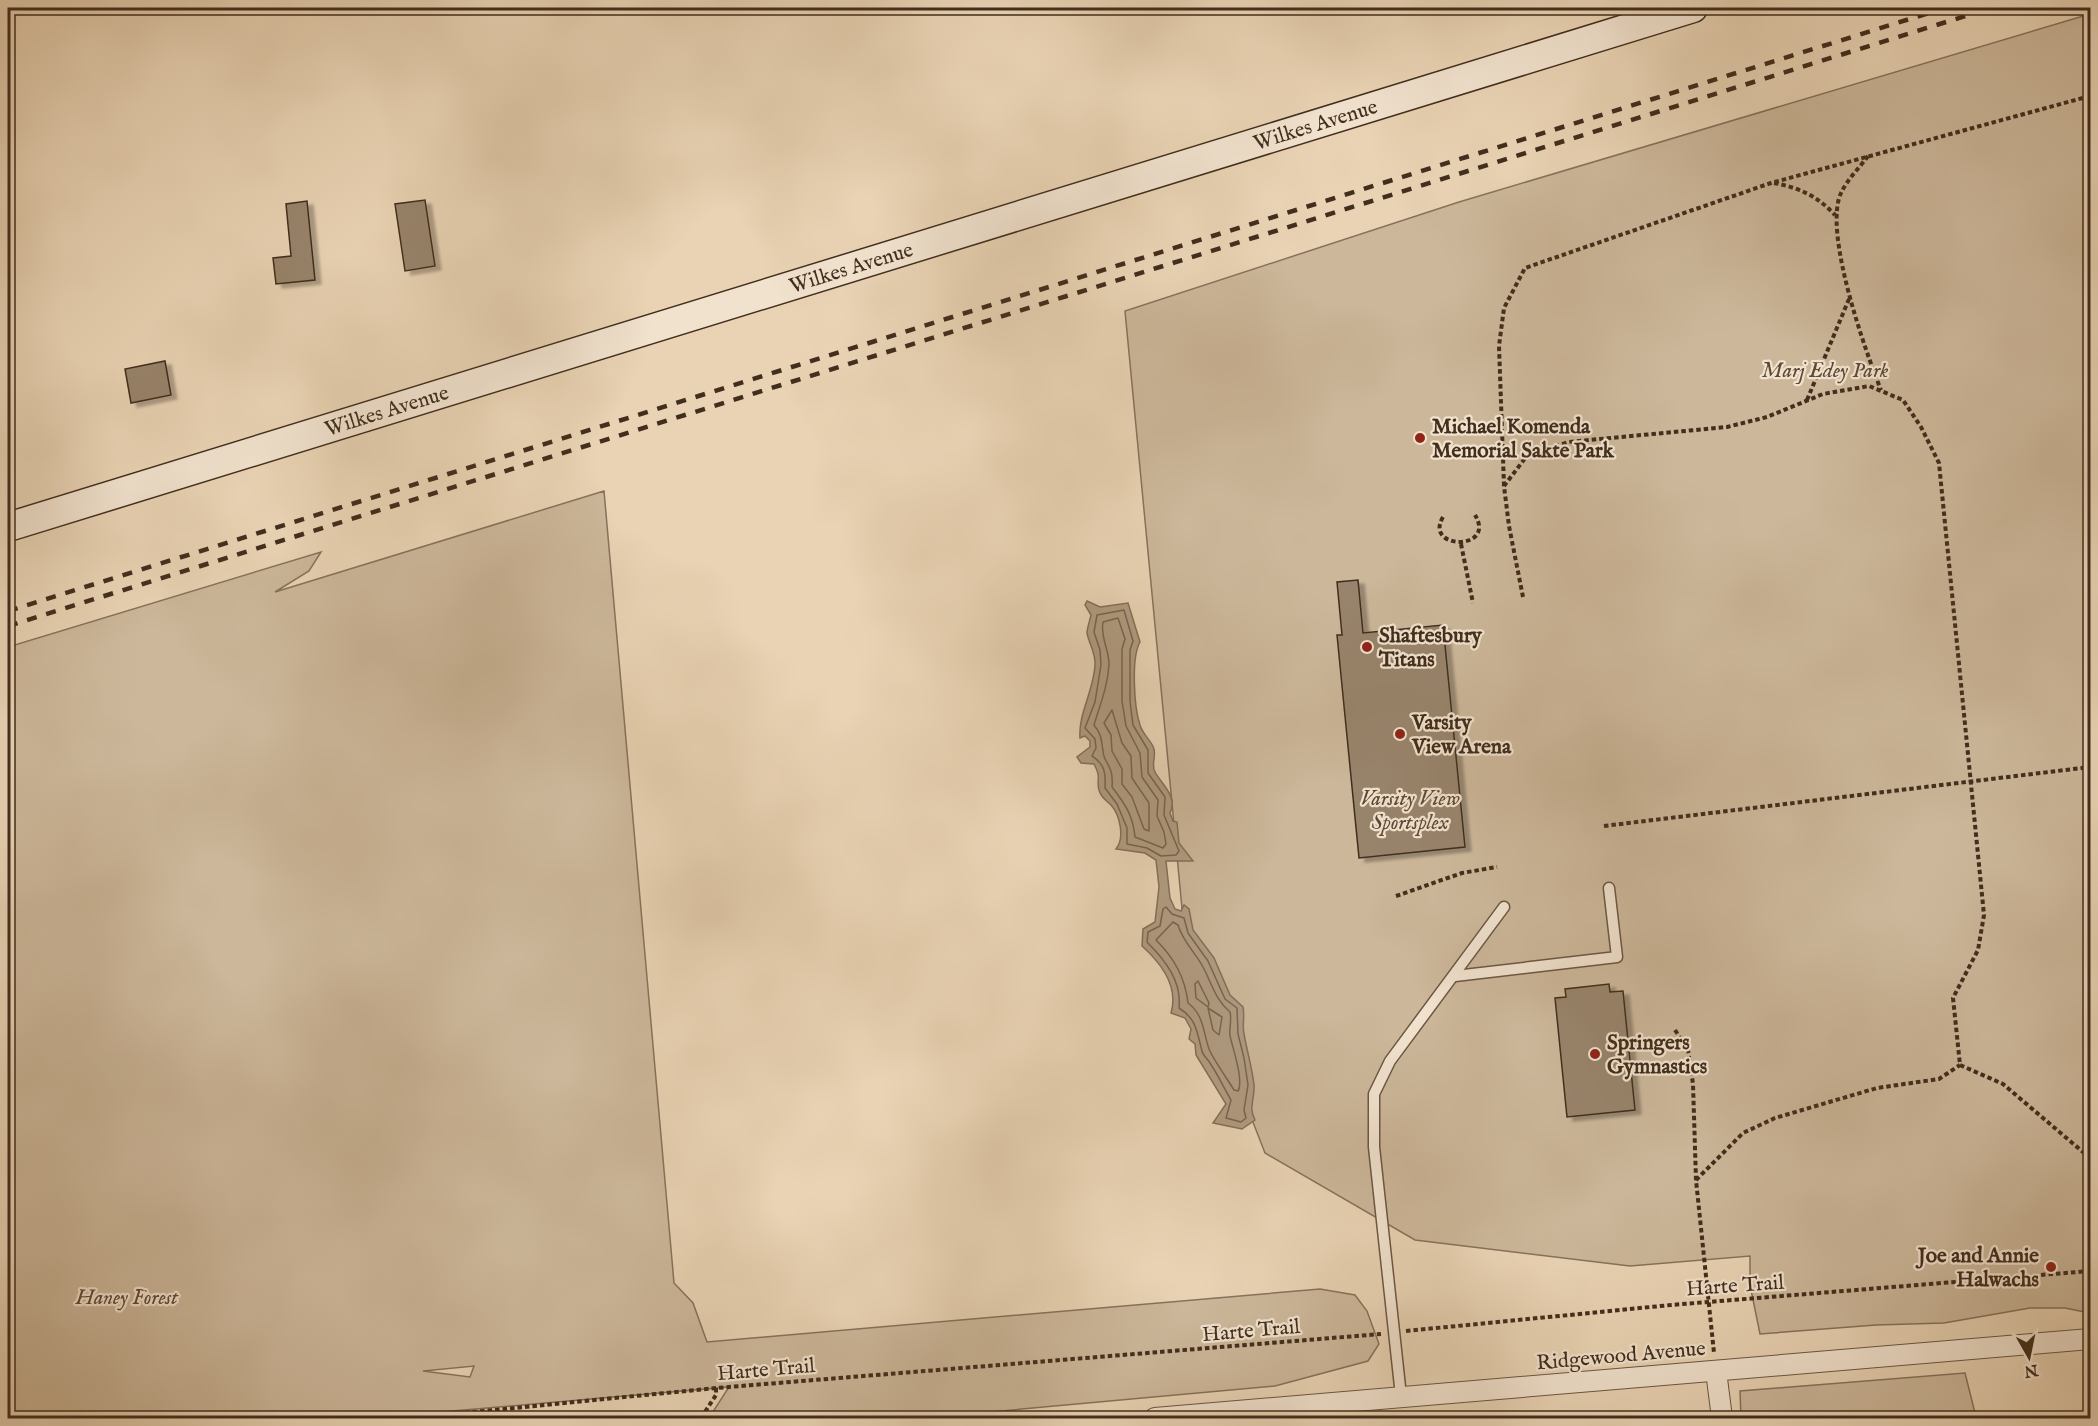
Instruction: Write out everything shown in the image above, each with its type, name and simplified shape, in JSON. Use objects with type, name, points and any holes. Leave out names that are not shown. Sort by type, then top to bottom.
[{"type":"main road","name":"Wilkes Avenue","points":[[8,527],[1694,8]]},
{"type":"street","name":"Ridgewood Avenue","points":[[1155,1419],[1401,1396],[2091,1339]]},
{"type":"street","points":[[1716,1371],[1722,1419]]},
{"type":"lane","points":[[1455,976],[1617,957],[1609,888]]},
{"type":"lane","points":[[1401,1396],[1373,1140],[1374,1094],[1390,1061],[1504,907]]},
{"type":"path","points":[[1523,597],[1509,526],[1504,486],[1499,346],[1504,308],[1525,268],[1771,183],[2090,97]]},
{"type":"path","points":[[1869,155],[1841,193],[1836,216],[1849,299],[1881,391]]},
{"type":"path","points":[[1771,183],[1797,188],[1819,199],[1836,216]]},
{"type":"path","points":[[1807,401],[1849,299]]},
{"type":"path","points":[[1504,486],[1526,457],[1568,442],[1727,427],[1767,417],[1823,394],[1869,386],[1903,400],[1921,427],[1939,463],[1973,781],[1984,915],[1978,950],[1953,998],[1960,1065]]},
{"type":"path","points":[[1443,517],[1441,526],[1444,536],[1448,540],[1461,544],[1468,542],[1477,531],[1479,524],[1475,515]]},
{"type":"path","points":[[1461,544],[1473,603]]},
{"type":"path","points":[[1604,826],[2091,767]]},
{"type":"path","points":[[1396,896],[1462,873],[1497,867]]},
{"type":"path","points":[[1675,1030],[1688,1050],[1693,1084],[1696,1180],[1716,1371]]},
{"type":"path","points":[[1960,1065],[2003,1084],[2091,1158]]},
{"type":"path","points":[[1696,1180],[1743,1133],[1775,1118],[1877,1088],[1939,1078],[1960,1065]]},
{"type":"path","name":"Harte Trail","points":[[414,1419],[716,1388],[1394,1333],[1708,1303],[2091,1271]]},
{"type":"path","points":[[701,1419],[716,1395],[716,1388]]},
{"type":"green space","points":[[2090,14],[2090,1313],[2065,1308],[2030,1308],[1944,1323],[1876,1325],[1760,1334],[1750,1285],[1750,1256],[1630,1266],[1415,1240],[1265,1153],[1186,950],[1125,311],[1459,202]]},
{"type":"green space","name":"Haney Forest","points":[[604,491],[674,1283],[693,1303],[707,1342],[1320,1289],[1355,1295],[1367,1311],[1379,1344],[1368,1361],[1275,1386],[924,1418],[709,1418],[729,1387],[372,1418],[8,1418],[8,647],[321,552],[309,571],[275,592]],"holes":[[[474,1366],[470,1377],[423,1371]]]},
{"type":"green space","points":[[1965,1373],[1976,1417],[1741,1418],[1740,1391]]},
{"type":"water","points":[[1087,601],[1100,607],[1128,603],[1140,642],[1134,671],[1138,717],[1141,728],[1154,749],[1154,770],[1171,796],[1170,813],[1173,821],[1177,822],[1179,843],[1193,861],[1166,861],[1170,898],[1175,909],[1181,911],[1184,905],[1189,909],[1193,930],[1214,958],[1230,995],[1243,1007],[1243,1031],[1254,1085],[1252,1107],[1255,1120],[1242,1129],[1213,1123],[1226,1104],[1196,1055],[1195,1044],[1189,1039],[1191,1029],[1185,1018],[1171,1013],[1173,994],[1167,976],[1142,946],[1143,929],[1155,922],[1159,887],[1156,860],[1145,853],[1116,849],[1121,833],[1117,815],[1100,793],[1098,773],[1094,764],[1081,763],[1077,757],[1090,747],[1090,741],[1085,736],[1080,738],[1081,720],[1095,665],[1087,633],[1091,615],[1085,605]]},
{"type":"building","points":[[425,200],[435,266],[405,271],[395,204]]},
{"type":"building","points":[[307,201],[315,280],[276,284],[273,258],[291,256],[286,204]]},
{"type":"building","points":[[165,361],[171,395],[131,403],[125,369]]},
{"type":"building","name":"Varsity View Arena","points":[[1358,580],[1363,633],[1443,625],[1465,847],[1359,858],[1337,635],[1342,635],[1337,582]]},
{"type":"building","name":"Springers Gymnastics","points":[[1609,984],[1610,992],[1623,991],[1635,1110],[1567,1117],[1555,998],[1566,997],[1565,989]]},
{"type":"railway","points":[[8,611],[1945,8]]},
{"type":"railway","points":[[8,626],[1991,8]]},
{"type":"place","name":"Michael Komenda Memorial Sakte Park","points":[[1420,438]]},
{"type":"place","name":"Shaftesbury Titans","points":[[1367,647]]},
{"type":"place","name":"Varsity View Arena","points":[[1400,734]]},
{"type":"place","name":"Springers Gymnastics","points":[[1595,1054]]},
{"type":"place","name":"Joe and Annie Halwachs","points":[[2051,1267]]},
{"type":"park label","name":"Marj Edey Park","points":[[1825,370]]},
{"type":"park label","name":"Varsity View Sportsplex","points":[[1410,810]]}]
